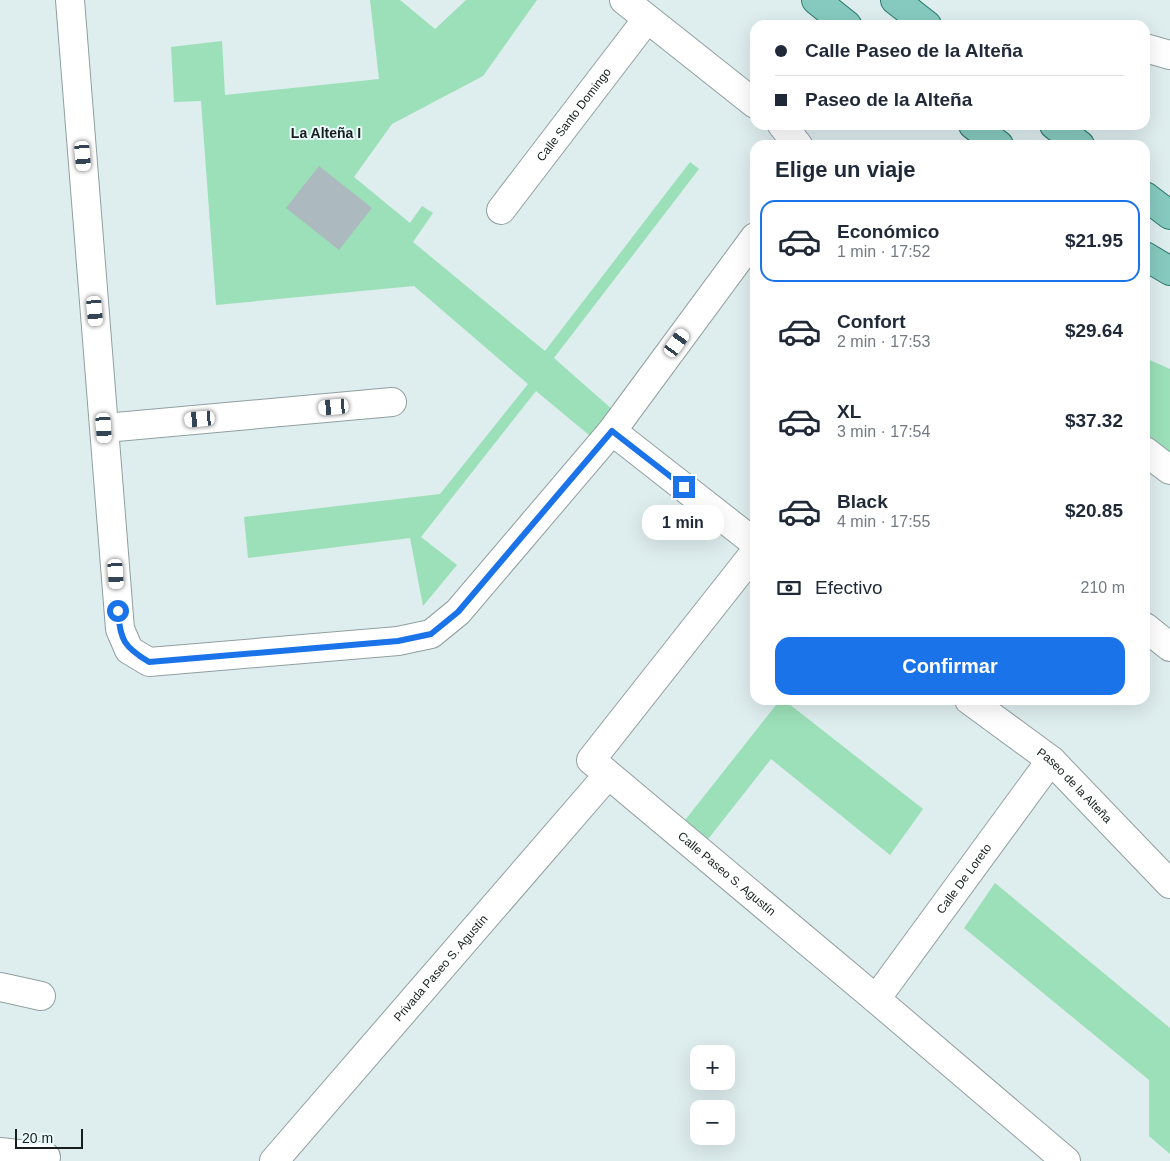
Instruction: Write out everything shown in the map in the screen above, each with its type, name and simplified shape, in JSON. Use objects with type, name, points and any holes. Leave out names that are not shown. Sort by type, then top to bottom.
[{"type":"main road","points":[[816,0],[841,20]]},
{"type":"main road","points":[[895,0],[920,20]]},
{"type":"main road","points":[[980,130],[992,140]]},
{"type":"main road","points":[[1060,130],[1074,140]]},
{"type":"main road","points":[[1150,200],[1170,215]]},
{"type":"main road","points":[[1150,259],[1170,271]]},
{"type":"street","points":[[70,0],[120,629],[130,650],[149,662],[398,641],[431,634],[458,612],[612,431],[750,244]]},
{"type":"street","points":[[624,0],[750,100]]},
{"type":"street","name":"Calle Santo Domingo","points":[[501,210],[647,19]]},
{"type":"street","points":[[1150,49],[1170,55]]},
{"type":"street","points":[[786,130],[794,140]]},
{"type":"street","points":[[104,428],[392,402]]},
{"type":"street","points":[[612,431],[750,539]]},
{"type":"street","points":[[1150,455],[1170,470]]},
{"type":"street","name":"Calle Paseo S. Agustín","points":[[750,558],[591,760],[607,776],[876,998],[1066,1161]]},
{"type":"street","points":[[1150,632],[1170,647]]},
{"type":"street","name":"Paseo de la Alteña","points":[[976,705],[1051,760],[1170,884]]},
{"type":"street","name":"Calle De Loreto","points":[[876,998],[1051,760]]},
{"type":"street","name":"Privada Paseo S. Agustín","points":[[274,1161],[607,776]]},
{"type":"street","points":[[0,987],[41,996]]},
{"type":"street","points":[[0,1152],[46,1157]]},
{"type":"green space","points":[[370,0],[400,0],[435,29],[466,0],[537,0],[483,76],[392,124],[354,177],[410,223],[422,206],[433,213],[413,242],[545,351],[690,162],[699,169],[554,358],[622,418],[601,445],[536,391],[421,537],[457,565],[423,606],[410,538],[248,558],[244,517],[440,494],[528,384],[414,286],[216,305],[201,101],[174,102],[171,47],[222,41],[225,95],[379,79]]},
{"type":"green space","points":[[1150,360],[1170,369],[1170,462],[1150,445]]},
{"type":"green space","points":[[776,705],[790,705],[923,809],[890,855],[771,759],[705,843],[682,824]]},
{"type":"green space","points":[[995,883],[1170,1028],[1170,1154],[1149,1136],[1149,1080],[964,928]]},
{"type":"building","points":[[319,166],[372,208],[339,250],[286,208]]},
{"type":"district","name":"La Alteña I","points":[[326,133]]},
{"type":"route","points":[[118,611],[120,629],[130,650],[149,662],[398,641],[431,634],[458,612],[612,431],[684,487]]}]
